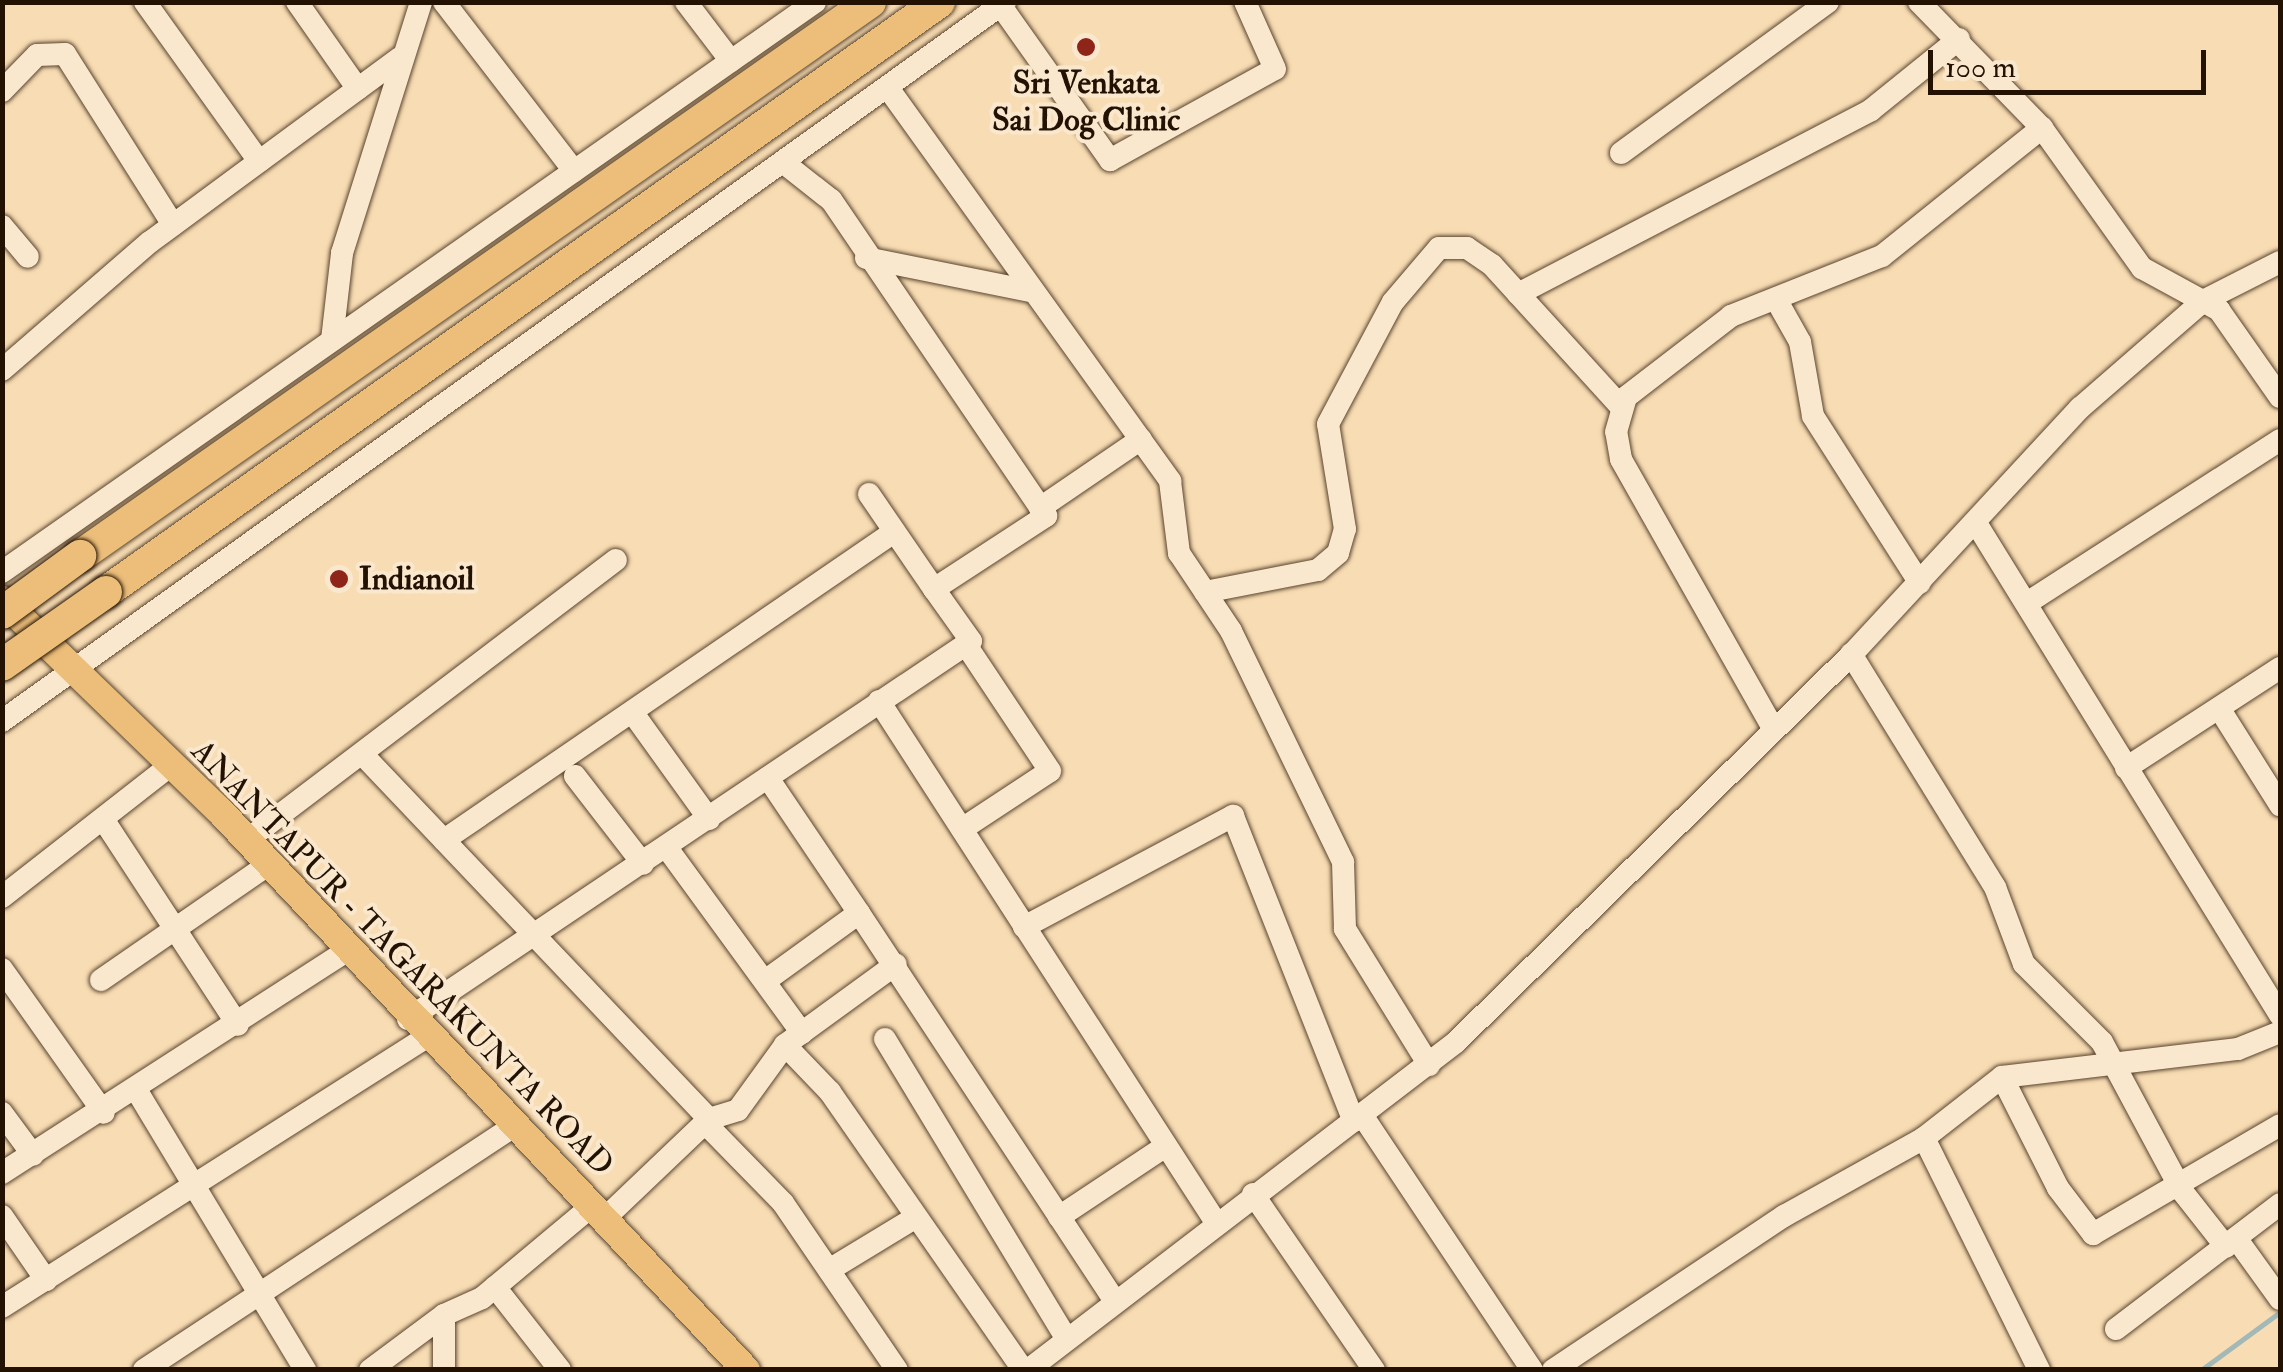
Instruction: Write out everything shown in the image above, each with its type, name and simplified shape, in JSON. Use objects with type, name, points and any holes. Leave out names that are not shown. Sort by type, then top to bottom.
[{"type":"highway","points":[[2,613],[870,2]]},
{"type":"highway","points":[[2,664],[939,2]]},
{"type":"main road","name":"ANANTAPUR - TAGARAKUNTA ROAD","points":[[2,600],[247,840],[416,1029],[746,1370]]},
{"type":"street","points":[[145,2],[259,161]]},
{"type":"street","points":[[297,2],[358,89]]},
{"type":"street","points":[[332,340],[342,253],[400,58],[422,2]]},
{"type":"street","points":[[444,2],[574,171]]},
{"type":"street","points":[[686,2],[730,62]]},
{"type":"street","points":[[2,572],[815,2]]},
{"type":"street","points":[[2,720],[1003,4],[1110,160],[1275,69],[1245,2]]},
{"type":"street","points":[[1621,153],[1828,2]]},
{"type":"street","points":[[1919,2],[2042,128],[2142,268],[2204,301],[2280,397]]},
{"type":"street","points":[[1518,294],[1871,110],[1959,40]]},
{"type":"street","points":[[2,91],[37,56],[65,54],[172,226]]},
{"type":"street","points":[[2,370],[172,226],[400,58]]},
{"type":"street","points":[[888,88],[1029,291],[1170,481],[1176,547],[1206,592],[1343,862],[1345,929],[1429,1065]]},
{"type":"street","points":[[1773,728],[1621,460],[1622,408],[1643,379],[1721,322],[1882,256],[2042,128]]},
{"type":"street","points":[[784,164],[831,200],[866,258],[1046,516],[934,589]]},
{"type":"street","points":[[2,226],[28,257]]},
{"type":"street","points":[[1206,592],[1318,570],[1338,553],[1345,529],[1328,424],[1424,260],[1467,248],[1518,294],[1622,408]]},
{"type":"street","points":[[866,258],[1029,291]]},
{"type":"street","points":[[667,848],[766,982],[794,1039],[913,1219],[1026,1370],[1215,1221],[1429,1065],[1851,654],[2080,408],[2204,301],[2280,262]]},
{"type":"street","points":[[1777,301],[1800,342],[1813,416],[1920,583]]},
{"type":"street","points":[[1040,508],[1141,439]]},
{"type":"street","points":[[2027,604],[2280,440]]},
{"type":"street","points":[[869,494],[1050,771],[962,829]]},
{"type":"street","points":[[1976,523],[2280,1015]]},
{"type":"street","points":[[444,840],[635,716],[894,532]]},
{"type":"street","points":[[247,840],[364,756],[616,560]]},
{"type":"street","points":[[2,1308],[416,1029],[534,933],[644,864],[878,701],[966,645]]},
{"type":"street","points":[[1851,654],[1992,880],[2024,964],[2114,1062],[2178,1184],[2279,1296]]},
{"type":"street","points":[[2126,768],[2280,668]]},
{"type":"street","points":[[878,701],[1215,1221]]},
{"type":"street","points":[[2220,708],[2280,805]]},
{"type":"street","points":[[635,716],[709,819]]},
{"type":"street","points":[[364,756],[707,1121],[753,1165],[898,1370]]},
{"type":"street","points":[[2,897],[171,765]]},
{"type":"street","points":[[575,776],[644,864]]},
{"type":"street","points":[[768,778],[896,964],[1115,1301]]},
{"type":"street","points":[[1024,927],[1232,816],[1358,1118],[1532,1370]]},
{"type":"street","points":[[103,818],[238,1025]]},
{"type":"street","points":[[101,980],[177,932],[268,864]]},
{"type":"street","points":[[766,982],[859,913]]},
{"type":"street","points":[[2,1174],[104,1113],[346,951]]},
{"type":"street","points":[[370,1370],[444,1316],[495,1288],[597,1213],[707,1121],[738,1110],[794,1039],[896,964]]},
{"type":"street","points":[[2,969],[104,1113]]},
{"type":"street","points":[[1553,1370],[1784,1216],[1924,1138],[2002,1077],[2238,1049],[2280,1032]]},
{"type":"street","points":[[885,1039],[1067,1339]]},
{"type":"street","points":[[2002,1077],[2089,1233],[2280,1125]]},
{"type":"street","points":[[136,1092],[260,1288],[305,1370]]},
{"type":"street","points":[[2,1113],[33,1156]]},
{"type":"street","points":[[144,1370],[260,1288],[512,1126]]},
{"type":"street","points":[[1924,1138],[2039,1370]]},
{"type":"street","points":[[1060,1217],[1166,1146]]},
{"type":"street","points":[[1252,1194],[1374,1370]]},
{"type":"street","points":[[2116,1329],[2280,1204]]},
{"type":"street","points":[[2,1216],[46,1280]]},
{"type":"street","points":[[830,1270],[913,1219]]},
{"type":"street","points":[[495,1288],[560,1370]]},
{"type":"street","points":[[444,1316],[444,1370]]},
{"type":"waterway","points":[[2201,1370],[2280,1312]]},
{"type":"place","name":"Sri Venkata Sai Dog Clinic","points":[[1086,47]]},
{"type":"place","name":"Indianoil","points":[[339,579]]}]
